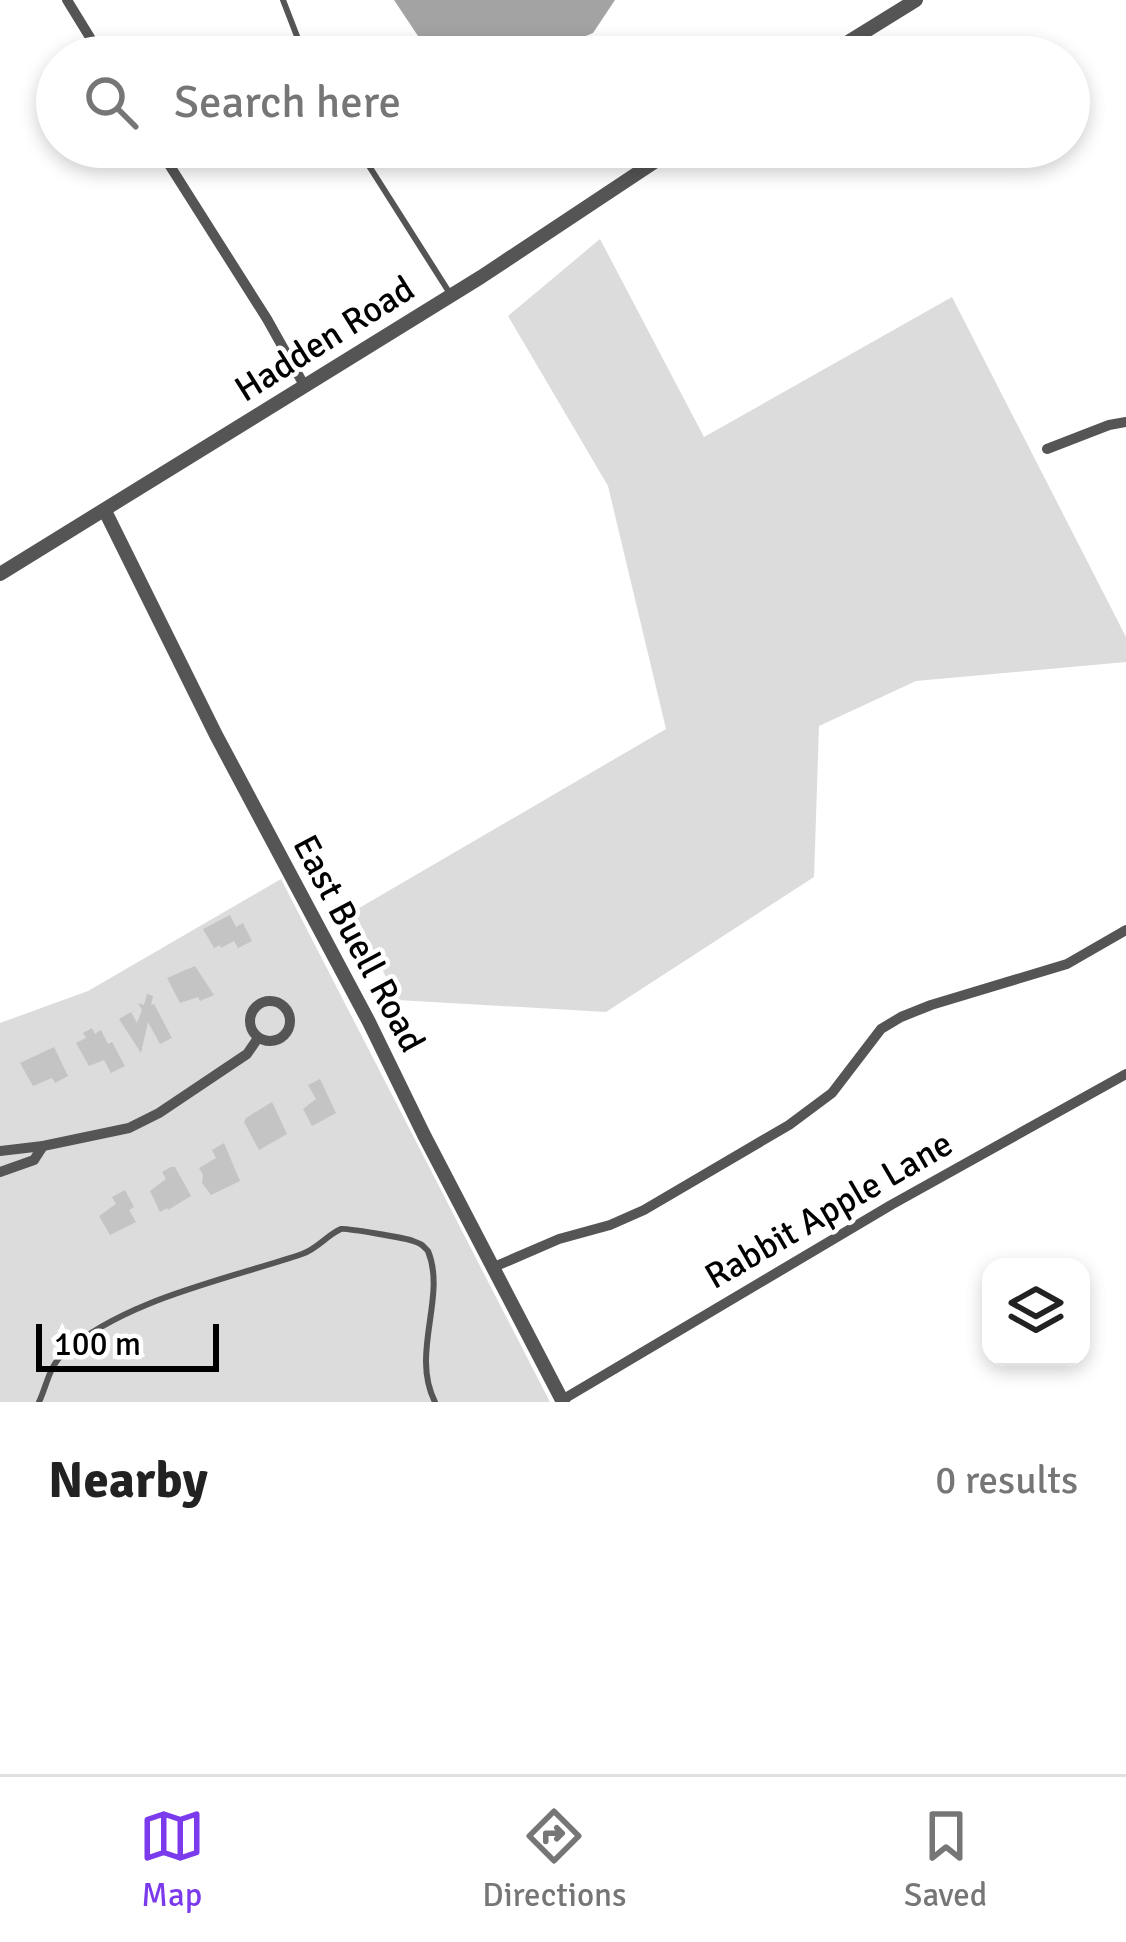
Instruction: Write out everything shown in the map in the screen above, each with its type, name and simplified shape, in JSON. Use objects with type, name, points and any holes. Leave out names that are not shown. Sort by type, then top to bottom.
[{"type":"street","points":[[68,0],[89,36]]},
{"type":"street","points":[[858,36],[916,0]]},
{"type":"street","points":[[171,168],[304,385]]},
{"type":"street","name":"Hadden Road","points":[[0,574],[451,295],[646,168]]},
{"type":"street","points":[[1047,449],[1126,422]]},
{"type":"street","name":"East Buell Road","points":[[104,511],[563,1401]]},
{"type":"street","points":[[494,1267],[559,1238],[610,1225],[644,1210],[789,1125],[832,1093],[881,1029],[902,1017],[1067,964],[1126,930]]},
{"type":"street","points":[[0,1151],[129,1128],[247,1054],[258,1038]]},
{"type":"street","name":"Rabbit Apple Lane","points":[[563,1401],[891,1205],[1126,1074]]},
{"type":"street","points":[[0,1172],[34,1160],[43,1146]]},
{"type":"lane","points":[[283,0],[296,36]]},
{"type":"lane","points":[[369,168],[451,295]]},
{"type":"lane","points":[[39,1402],[56,1362],[123,1313],[314,1249],[345,1228],[407,1238],[428,1251],[433,1273],[425,1379],[435,1402]]},
{"type":"shaded area","points":[[394,0],[615,0],[593,33],[586,36],[418,36]]},
{"type":"shaded area","points":[[600,239],[704,437],[952,297],[1126,637],[1126,662],[916,681],[819,726],[814,877],[606,1012],[397,1000],[354,911],[666,729],[608,486],[508,316]]},
{"type":"shaded area","points":[[281,879],[550,1402],[0,1402],[0,1023],[88,991]]},
{"type":"building","points":[[230,915],[236,927],[243,923],[252,941],[238,948],[234,941],[214,948],[203,929]]},
{"type":"building","points":[[195,966],[214,995],[180,1003],[167,978]]},
{"type":"building","points":[[147,994],[153,996],[151,1005],[172,1038],[160,1044],[148,1022],[141,1053],[119,1019],[131,1012],[137,1023],[142,1010],[138,1003],[144,1005]]},
{"type":"building","points":[[92,1028],[95,1034],[101,1030],[108,1044],[112,1042],[125,1066],[111,1073],[104,1060],[89,1066],[76,1043]]},
{"type":"building","points":[[54,1047],[68,1076],[33,1086],[20,1063]]},
{"type":"building","points":[[320,1079],[336,1113],[312,1126],[303,1109],[316,1099],[308,1085]]},
{"type":"building","points":[[272,1102],[287,1134],[259,1150],[244,1122]]},
{"type":"building","points":[[224,1143],[240,1181],[211,1195],[199,1168],[216,1158],[212,1150]]},
{"type":"building","points":[[171,1167],[191,1196],[160,1212],[150,1191],[166,1179],[162,1172]]},
{"type":"building","points":[[125,1190],[136,1222],[110,1235],[99,1216],[116,1204],[112,1197]]}]
